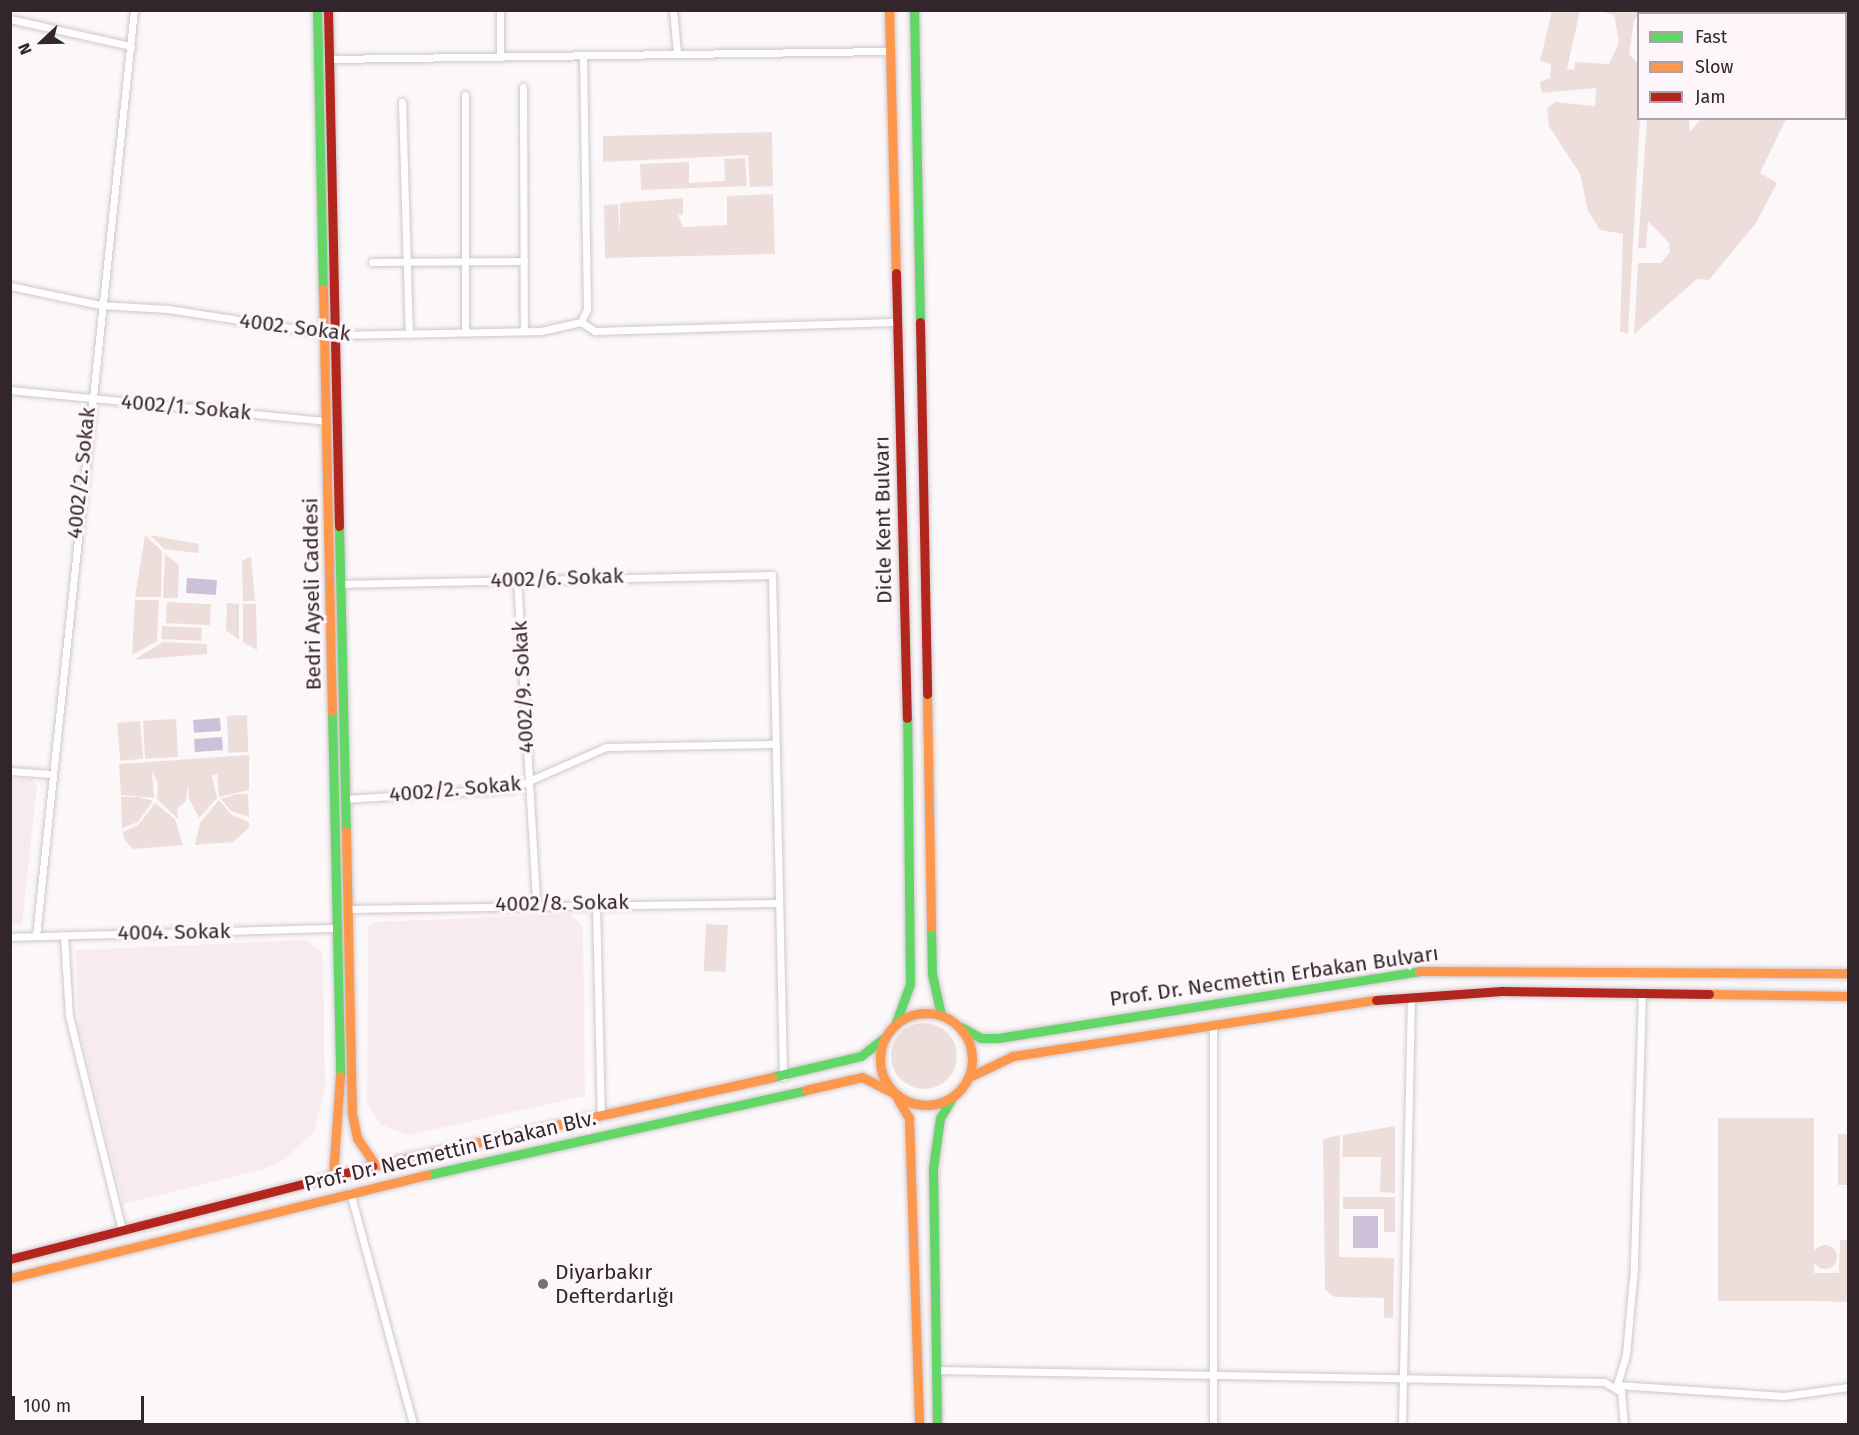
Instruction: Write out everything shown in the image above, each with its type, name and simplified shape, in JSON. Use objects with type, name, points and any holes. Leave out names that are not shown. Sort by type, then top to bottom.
[{"type":"main road","name":"Bedri Ayseli Caddesi","points":[[317,10],[341,1106],[333,1176]]},
{"type":"main road","name":"Bedri Ayseli Caddesi","points":[[328,10],[352,1114],[357,1138],[375,1165]]},
{"type":"main road","name":"Dicle Kent Bulvarı","points":[[889,10],[910,961],[906,1005],[895,1025]]},
{"type":"main road","name":"Dicle Kent Bulvarı","points":[[914,10],[932,974],[941,1015]]},
{"type":"main road","name":"Prof. Dr. Necmettin Erbakan Bulvarı","points":[[961,1027],[981,1038],[998,1038],[1364,976],[1446,968],[1848,973]]},
{"type":"main road","name":"Prof. Dr. Necmettin Erbakan Bulvarı","points":[[969,1077],[1013,1056],[1338,1003],[1411,997],[1642,992],[1848,996]]},
{"type":"main road","points":[[919,1425],[911,1136],[896,1094],[881,1067],[885,1037],[895,1025],[917,1013],[941,1015],[961,1027],[972,1052],[969,1077],[940,1118],[933,1168],[937,1425]]},
{"type":"main road","name":"Prof. Dr. Necmettin Erbakan Blv.","points":[[10,1259],[375,1165],[783,1077],[861,1056],[885,1037]]},
{"type":"main road","name":"Prof. Dr. Necmettin Erbakan Blv.","points":[[10,1278],[350,1192],[847,1078],[876,1081],[896,1094]]},
{"type":"main road","points":[[896,1094],[923,1105],[952,1098]]},
{"type":"street","name":"4002/2. Sokak","points":[[36,936],[50,774],[89,398],[134,10]]},
{"type":"street","points":[[500,10],[500,57]]},
{"type":"street","points":[[673,10],[677,53]]},
{"type":"street","points":[[10,19],[131,46]]},
{"type":"street","points":[[329,59],[890,51]]},
{"type":"street","points":[[583,56],[587,309],[581,322],[595,331],[895,322]]},
{"type":"street","points":[[523,87],[524,331]]},
{"type":"street","points":[[465,95],[465,332]]},
{"type":"street","points":[[402,102],[409,334]]},
{"type":"street","points":[[372,262],[524,261]]},
{"type":"street","name":"4002. Sokak","points":[[10,286],[100,305],[168,309],[336,335],[563,329],[581,322]]},
{"type":"street","name":"4002/1. Sokak","points":[[10,390],[326,421]]},
{"type":"street","name":"4002/6. Sokak","points":[[341,584],[772,575],[773,744]]},
{"type":"street","name":"4002/9. Sokak","points":[[517,579],[536,903]]},
{"type":"street","name":"4002/2. Sokak","points":[[345,799],[528,783],[577,755],[606,747],[773,744]]},
{"type":"street","points":[[773,744],[783,1077]]},
{"type":"street","points":[[10,771],[50,774]]},
{"type":"street","name":"4002/8. Sokak","points":[[348,909],[536,903],[776,903]]},
{"type":"street","points":[[596,903],[601,1116]]},
{"type":"street","name":"4004. Sokak","points":[[10,937],[337,928]]},
{"type":"street","points":[[64,935],[69,1016],[122,1230]]},
{"type":"street","points":[[1624,1425],[1617,1385],[1626,1354],[1634,1268],[1642,992]]},
{"type":"street","points":[[1402,1425],[1411,997]]},
{"type":"street","points":[[1213,1024],[1211,1374],[1213,1425]]},
{"type":"street","points":[[350,1192],[413,1425]]},
{"type":"street","points":[[937,1370],[1403,1377],[1617,1385],[1784,1395],[1848,1387]]},
{"type":"shaded area","points":[[1683,10],[1637,12],[1634,21],[1629,54],[1637,63],[1637,120],[1640,120],[1628,334],[1620,331],[1623,234],[1600,230],[1588,211],[1580,174],[1549,126],[1547,108],[1555,102],[1595,106],[1596,88],[1542,93],[1540,82],[1550,78],[1551,64],[1540,61],[1552,11],[1580,11],[1567,69],[1574,70],[1575,62],[1609,64],[1619,42],[1614,15],[1598,11]]},
{"type":"shaded area","points":[[1647,120],[1689,120],[1690,132],[1700,120],[1786,120],[1760,173],[1777,183],[1756,223],[1709,280],[1697,279],[1634,334],[1638,263],[1661,263],[1670,252],[1669,243],[1648,221],[1646,248],[1638,248]]},
{"type":"shaded area","points":[[772,132],[773,186],[750,187],[748,155],[603,162],[603,136]]},
{"type":"shaded area","points":[[745,158],[747,186],[641,190],[640,164],[689,162],[689,183],[725,181],[724,159]]},
{"type":"shaded area","points":[[773,194],[775,254],[605,258],[604,205],[618,204],[620,237],[620,203],[683,198],[683,214],[678,215],[683,227],[727,225],[727,196]]},
{"type":"shaded area","points":[[145,535],[162,551],[161,597],[135,597]]},
{"type":"shaded area","points":[[150,535],[199,544],[198,553],[164,549]]},
{"type":"shaded area","points":[[165,554],[179,565],[178,598],[163,598]]},
{"type":"shaded area","points":[[251,556],[255,601],[243,601],[242,561]]},
{"type":"shaded area","points":[[187,578],[217,580],[216,595],[186,593]]},
{"type":"shaded area","points":[[135,600],[159,600],[157,641],[132,655]]},
{"type":"shaded area","points":[[167,602],[211,604],[210,625],[166,623]]},
{"type":"shaded area","points":[[227,603],[239,604],[239,640],[226,630]]},
{"type":"shaded area","points":[[243,604],[256,604],[257,650],[243,642]]},
{"type":"shaded area","points":[[162,626],[202,628],[201,641],[161,639]]},
{"type":"shaded area","points":[[163,642],[207,644],[207,654],[134,660]]},
{"type":"shaded area","points":[[247,715],[248,752],[228,753],[227,716]]},
{"type":"shaded area","points":[[220,718],[221,731],[194,733],[193,720]]},
{"type":"shaded area","points":[[176,719],[178,757],[145,759],[143,721]]},
{"type":"shaded area","points":[[140,721],[143,759],[120,761],[117,723]]},
{"type":"shaded area","points":[[222,737],[223,750],[195,752],[194,739]]},
{"type":"shaded area","points":[[249,755],[249,790],[219,797],[217,774],[212,776],[217,798],[199,818],[189,799],[188,783],[186,801],[177,809],[178,819],[157,799],[158,783],[152,771],[154,798],[121,795],[119,764]]},
{"type":"shaded area","points":[[11,778],[33,779],[37,785],[22,924],[11,927]]},
{"type":"shaded area","points":[[236,794],[248,794],[249,817],[231,811],[221,799]]},
{"type":"shaded area","points":[[121,797],[139,797],[153,801],[138,822],[122,828]]},
{"type":"shaded area","points":[[219,800],[232,815],[249,822],[249,828],[233,842],[195,845],[200,823]]},
{"type":"shaded area","points":[[155,803],[175,819],[183,845],[133,849],[124,839],[123,832],[138,825]]},
{"type":"shaded area","points":[[570,914],[583,927],[585,1096],[409,1135],[381,1125],[367,1103],[368,927],[374,922]]},
{"type":"shaded area","points":[[706,924],[728,925],[726,972],[704,971]]},
{"type":"shaded area","points":[[306,940],[322,952],[323,965],[325,1089],[314,1132],[284,1160],[264,1169],[123,1204],[78,1025],[76,950]]},
{"type":"shaded area","points":[[924,1023],[936,1026],[947,1033],[954,1044],[957,1056],[954,1068],[947,1079],[936,1086],[924,1089],[912,1086],[901,1079],[894,1068],[891,1056],[894,1044],[901,1033],[912,1026]]},
{"type":"shaded area","points":[[1718,1118],[1814,1118],[1814,1301],[1718,1301]]},
{"type":"shaded area","points":[[1395,1126],[1395,1193],[1380,1192],[1381,1157],[1342,1157],[1343,1135]]},
{"type":"shaded area","points":[[1838,1134],[1848,1134],[1848,1185],[1838,1185]]},
{"type":"shaded area","points":[[1340,1135],[1339,1257],[1394,1258],[1393,1318],[1384,1318],[1384,1298],[1335,1297],[1325,1290],[1323,1139]]},
{"type":"shaded area","points":[[1343,1197],[1395,1197],[1395,1232],[1384,1232],[1384,1209],[1343,1209]]},
{"type":"shaded area","points":[[1353,1216],[1378,1216],[1378,1248],[1353,1248]]},
{"type":"shaded area","points":[[1840,1240],[1848,1240],[1848,1302],[1813,1301],[1814,1273],[1839,1273]]},
{"type":"shaded area","points":[[1820,1245],[1830,1245],[1837,1252],[1837,1262],[1830,1269],[1820,1269],[1813,1262],[1813,1252]]},
{"type":"traffic: fast","points":[[317,10],[323,289]]},
{"type":"traffic: fast","points":[[914,10],[920,322]]},
{"type":"traffic: fast","points":[[339,526],[346,831]]},
{"type":"traffic: fast","points":[[332,711],[340,1076]]},
{"type":"traffic: fast","points":[[895,1025],[910,984],[907,718]]},
{"type":"traffic: fast","points":[[931,927],[932,974],[941,1015]]},
{"type":"traffic: fast","points":[[961,1027],[981,1038],[998,1038],[1419,971]]},
{"type":"traffic: fast","points":[[772,1077],[861,1056],[885,1037]]},
{"type":"traffic: fast","points":[[427,1175],[806,1090]]},
{"type":"traffic: fast","points":[[937,1424],[933,1168],[940,1118],[952,1098]]},
{"type":"traffic: slow","points":[[889,10],[896,273]]},
{"type":"traffic: slow","points":[[323,289],[332,711]]},
{"type":"traffic: slow","points":[[927,694],[931,927]]},
{"type":"traffic: slow","points":[[346,831],[352,1114],[357,1138],[375,1165]]},
{"type":"traffic: slow","points":[[1419,971],[1848,973]]},
{"type":"traffic: slow","points":[[1709,994],[1848,996]]},
{"type":"traffic: slow","points":[[969,1077],[1013,1056],[1376,1000]]},
{"type":"traffic: slow","points":[[926,1013],[944,1016],[959,1026],[969,1041],[972,1059],[969,1077],[959,1092],[944,1102],[926,1105],[908,1102],[893,1092],[883,1077],[880,1059],[883,1041],[893,1026],[908,1016],[926,1013]]},
{"type":"traffic: slow","points":[[333,1176],[340,1076]]},
{"type":"traffic: slow","points":[[372,1166],[772,1077]]},
{"type":"traffic: slow","points":[[806,1090],[862,1077],[895,1094],[909,1118],[919,1424]]},
{"type":"traffic: slow","points":[[10,1278],[427,1175]]},
{"type":"traffic: jam","points":[[328,10],[339,526]]},
{"type":"traffic: jam","points":[[896,273],[907,718]]},
{"type":"traffic: jam","points":[[920,322],[927,694]]},
{"type":"traffic: jam","points":[[1376,1000],[1502,991],[1709,994]]},
{"type":"traffic: jam","points":[[10,1259],[372,1166]]},
{"type":"place","name":"Diyarbakır Defterdarlığı","points":[[543,1284]]}]
